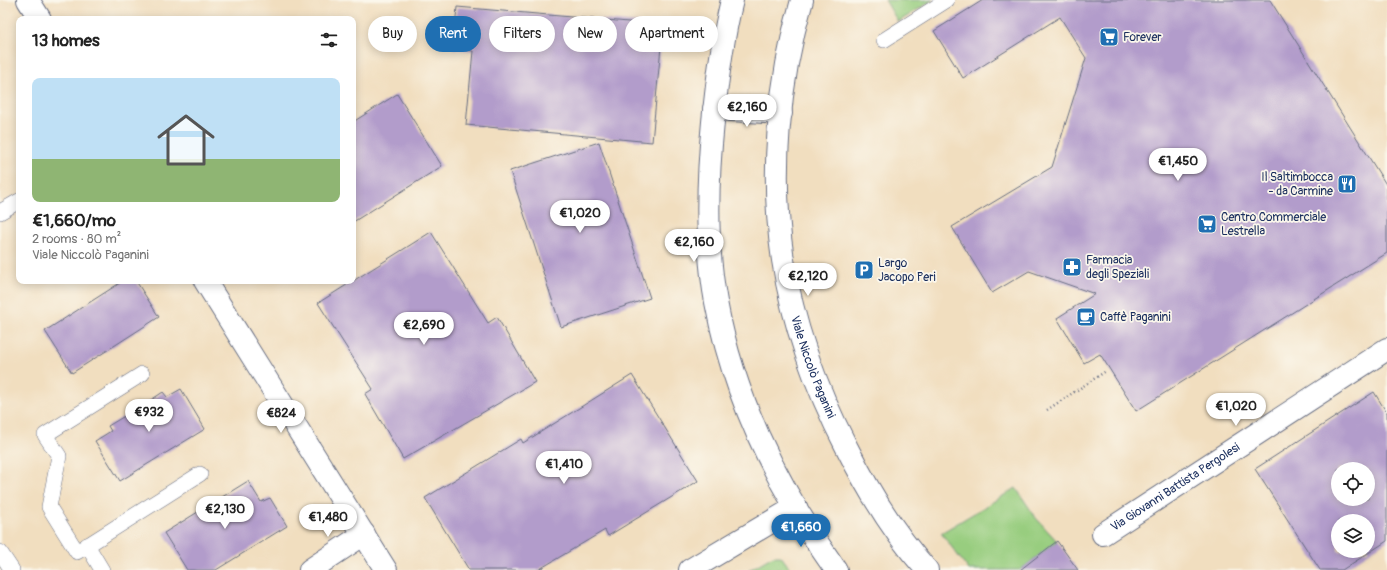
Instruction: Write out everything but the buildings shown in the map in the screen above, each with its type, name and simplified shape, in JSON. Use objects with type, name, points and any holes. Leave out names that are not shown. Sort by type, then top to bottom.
[{"type":"street","points":[[28,0],[38,16]]},
{"type":"street","points":[[732,0],[722,42],[710,156],[708,208],[711,268],[716,304],[731,364],[755,429],[773,466],[796,507],[818,544],[836,570]]},
{"type":"street","name":"Viale Niccolò Paganini","points":[[802,0],[796,20],[787,65],[777,164],[777,184],[783,260],[790,292],[802,338],[830,414],[856,467],[871,494],[896,531],[912,554],[927,570]]},
{"type":"street","points":[[714,109],[781,113]]},
{"type":"street","points":[[207,284],[386,570]]},
{"type":"street","name":"Via Giovanni Battista Pergolesi","points":[[1103,534],[1387,349]]},
{"type":"street","points":[[690,570],[796,507]]},
{"type":"street","points":[[310,570],[364,534]]},
{"type":"lane","points":[[884,40],[947,0]]},
{"type":"lane","points":[[0,212],[16,203]]},
{"type":"lane","points":[[142,374],[45,435],[59,456],[49,507],[77,552],[200,474]]},
{"type":"lane","points":[[87,546],[102,570]]},
{"type":"lane","points":[[0,552],[12,570]]},
{"type":"path","points":[[1047,410],[1106,371]]},
{"type":"green space","points":[[885,0],[933,0],[898,22]]},
{"type":"green space","points":[[1016,488],[1036,518],[1057,541],[1020,570],[969,570],[941,533]]},
{"type":"green space","points":[[773,556],[781,556],[791,570],[749,570]]},
{"type":"place","name":"Forever","points":[[1109,37]]},
{"type":"place","name":"Il Saltimbocca - da Carmine","points":[[1347,184]]},
{"type":"place","name":"Centro Commerciale Lestrella","points":[[1207,224]]},
{"type":"place","name":"Farmacia degli Speziali","points":[[1072,267]]},
{"type":"place","name":"Largo Jacopo Peri","points":[[864,270]]},
{"type":"place","name":"Caffè Paganini","points":[[1086,317]]}]
